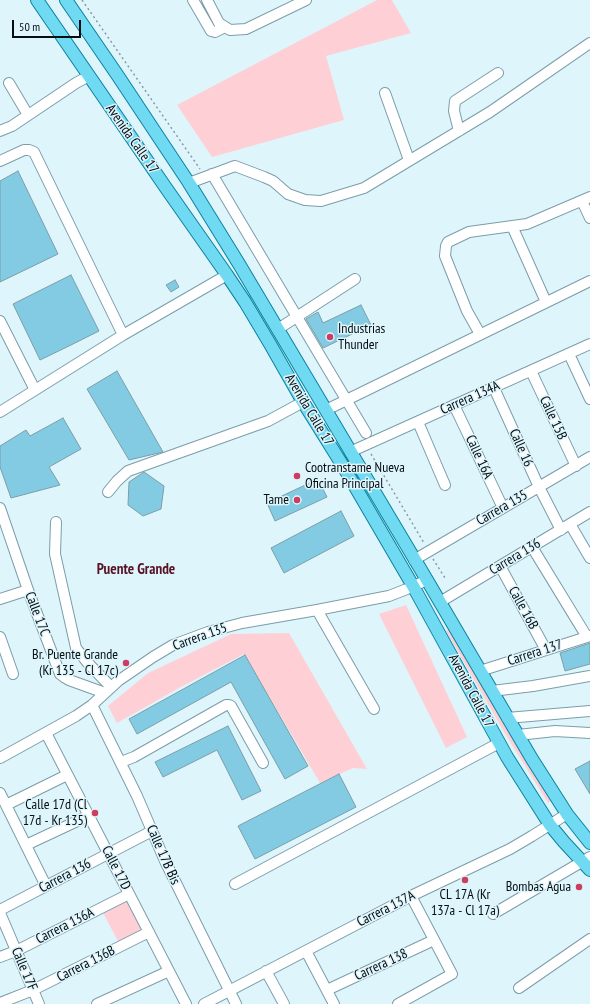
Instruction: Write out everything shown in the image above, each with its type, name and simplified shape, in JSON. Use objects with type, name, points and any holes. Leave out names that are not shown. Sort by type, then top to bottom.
[{"type":"main road","name":"Avenida Calle 17","points":[[37,0],[227,275],[270,344],[303,402],[414,586],[499,743],[528,791],[550,825],[587,863]]},
{"type":"main road","name":"Avenida Calle 17","points":[[66,0],[189,183],[278,329],[507,718],[567,814],[590,843]]},
{"type":"street","points":[[193,0],[211,31],[215,32],[225,27]]},
{"type":"street","points":[[207,0],[219,23],[230,30],[246,29],[306,0]]},
{"type":"street","points":[[189,183],[235,166],[264,177],[288,194],[305,200],[321,201],[364,188],[490,112],[590,43]]},
{"type":"street","points":[[459,130],[454,111],[455,101],[498,73]]},
{"type":"street","points":[[0,131],[12,126],[76,83],[89,76]]},
{"type":"street","points":[[9,83],[28,115]]},
{"type":"street","points":[[385,93],[409,160]]},
{"type":"street","points":[[0,161],[24,150],[34,152],[122,335]]},
{"type":"street","points":[[212,174],[366,433]]},
{"type":"street","points":[[480,334],[467,311],[445,256],[448,242],[469,232],[527,224],[586,199],[590,218]]},
{"type":"street","points":[[512,226],[546,302]]},
{"type":"street","points":[[0,412],[122,335],[227,275]]},
{"type":"street","points":[[278,329],[356,279]]},
{"type":"street","points":[[326,410],[590,281]]},
{"type":"street","points":[[0,321],[35,390]]},
{"type":"street","name":"Carrera 134A","points":[[350,452],[590,344]]},
{"type":"street","points":[[569,354],[590,399]]},
{"type":"street","name":"Calle 15B","points":[[531,371],[576,466]]},
{"type":"street","name":"Calle 16","points":[[494,388],[539,487],[561,530]]},
{"type":"street","points":[[108,492],[128,471],[268,421],[303,402]]},
{"type":"street","name":"Calle 16A","points":[[454,405],[503,508]]},
{"type":"street","points":[[418,422],[445,485]]},
{"type":"street","name":"Carrera 135","points":[[414,560],[590,457]]},
{"type":"street","name":"Calle 17C","points":[[0,508],[28,590],[60,674],[69,680],[108,690]]},
{"type":"street","name":"Carrera 136","points":[[440,602],[590,512]]},
{"type":"street","points":[[56,522],[55,554],[76,648],[108,690]]},
{"type":"street","points":[[570,524],[590,558]]},
{"type":"street","points":[[532,547],[588,636]]},
{"type":"street","name":"Calle 16B","points":[[500,566],[546,650]]},
{"type":"street","name":"Carrera 135","points":[[0,758],[46,733],[92,705],[118,681],[153,657],[193,637],[242,623],[389,596],[427,580]]},
{"type":"street","points":[[0,599],[28,590]]},
{"type":"street","points":[[317,610],[374,709]]},
{"type":"street","name":"Carrera 137","points":[[480,671],[588,636]]},
{"type":"street","points":[[0,637],[13,674]]},
{"type":"street","points":[[492,691],[533,686],[590,676]]},
{"type":"street","name":"Calle 17B Bis","points":[[92,705],[137,796],[165,861],[236,1004]]},
{"type":"street","points":[[121,762],[134,757],[226,705],[229,705],[231,706],[263,763]]},
{"type":"street","points":[[507,718],[590,711]]},
{"type":"street","points":[[518,735],[555,731],[590,733]]},
{"type":"street","name":"Calle 17D","points":[[46,733],[186,1004]]},
{"type":"street","points":[[235,884],[499,743]]},
{"type":"street","points":[[6,805],[67,774]]},
{"type":"street","points":[[0,793],[46,886]]},
{"type":"street","name":"Carrera 137A","points":[[204,1004],[411,896],[510,849],[567,814]]},
{"type":"street","points":[[26,846],[88,816]]},
{"type":"street","name":"Carrera 136","points":[[0,911],[152,831]]},
{"type":"street","points":[[493,914],[587,863]]},
{"type":"street","name":"Carrera 136A","points":[[0,957],[16,951],[129,894]]},
{"type":"street","points":[[398,1004],[452,975],[411,896]]},
{"type":"street","name":"Calle 17F","points":[[0,911],[39,1004]]},
{"type":"street","name":"Carrera 136B","points":[[0,1003],[33,990],[148,932]]},
{"type":"street","points":[[518,988],[590,939]]},
{"type":"street","name":"Carrera 138","points":[[327,990],[434,940]]},
{"type":"street","points":[[306,951],[334,1004]]},
{"type":"street","points":[[97,1004],[169,971]]},
{"type":"street","points":[[266,971],[284,1004]]},
{"type":"shaded area","points":[[377,0],[392,0],[411,33],[326,56],[344,120],[212,157],[177,105]]},
{"type":"shaded area","points":[[406,605],[467,737],[446,748],[379,614]]},
{"type":"shaded area","points":[[450,628],[554,799],[548,803],[504,732],[446,631]]},
{"type":"shaded area","points":[[289,633],[367,769],[353,768],[320,783],[244,654],[117,723],[108,706],[148,673],[231,634]]},
{"type":"shaded area","points":[[128,898],[144,929],[119,943],[102,911]]},
{"type":"building","points":[[18,171],[58,254],[0,282],[0,181]]},
{"type":"building","points":[[71,275],[99,331],[40,360],[13,304]]},
{"type":"building","points":[[175,280],[179,287],[171,292],[166,285]]},
{"type":"building","name":"Industrias Thunder","points":[[361,305],[371,325],[323,348],[306,319],[318,312],[323,323]]},
{"type":"building","points":[[117,371],[163,452],[129,460],[87,389]]},
{"type":"building","points":[[63,418],[81,449],[49,467],[60,485],[11,498],[0,467],[0,446],[26,430],[30,436]]},
{"type":"building","points":[[144,472],[164,486],[161,509],[143,516],[128,505],[129,482]]},
{"type":"building","name":"Tame","points":[[318,479],[327,497],[275,521],[267,503]]},
{"type":"building","points":[[341,511],[354,536],[284,573],[271,548]]},
{"type":"building","points":[[590,643],[590,664],[565,671],[560,653]]},
{"type":"building","points":[[245,655],[308,766],[285,779],[231,682],[137,734],[129,719]]},
{"type":"building","points":[[228,726],[261,791],[242,800],[217,750],[163,777],[155,762]]},
{"type":"building","points":[[590,761],[590,794],[575,769]]},
{"type":"building","points":[[339,774],[356,807],[255,859],[238,826]]},
{"type":"place","name":"Industrias Thunder","points":[[330,337]]},
{"type":"place","name":"Cootranstame Nueva Oficina Principal","points":[[297,476]]},
{"type":"place","name":"Tame","points":[[297,500]]},
{"type":"place","name":"Br. Puente Grande (Kr 135 - Cl 17c)","points":[[126,663]]},
{"type":"place","name":"Calle 17d (Cl 17d - Kr 135)","points":[[95,813]]},
{"type":"place","name":"CL 17A (Kr 137a - Cl 17a)","points":[[465,880]]},
{"type":"place","name":"Bombas Agua","points":[[579,887]]},
{"type":"district","name":"Puente Grande","points":[[136,570]]}]
